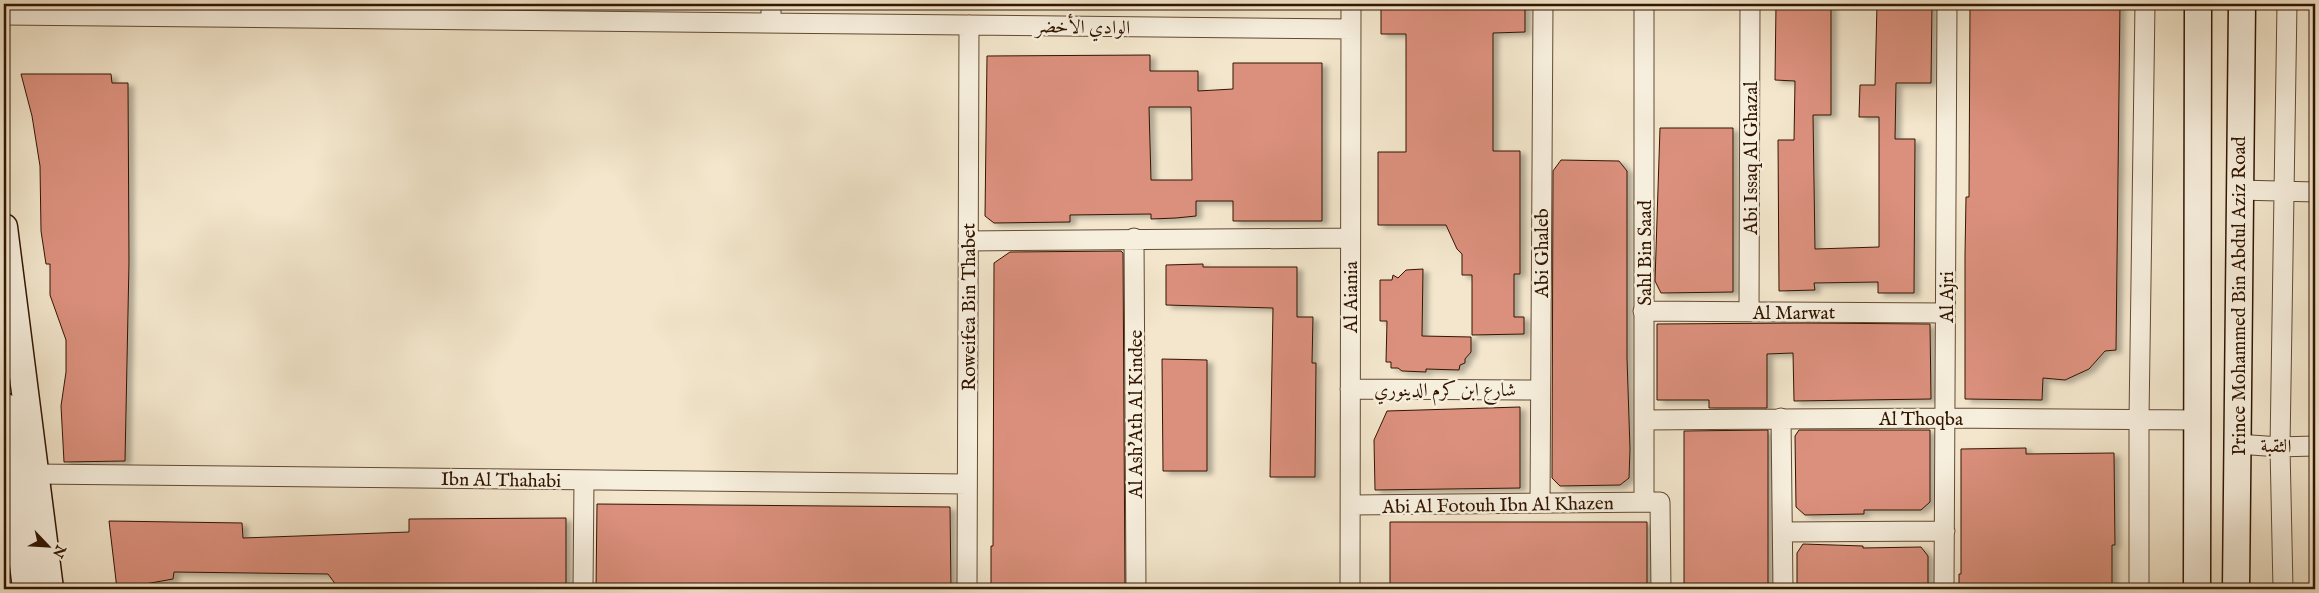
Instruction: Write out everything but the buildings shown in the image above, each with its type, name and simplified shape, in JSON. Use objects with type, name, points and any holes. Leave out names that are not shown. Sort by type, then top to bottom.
[{"type":"main road","points":[[2197,589],[2198,4]]},
{"type":"main road","name":"Prince Mohammed Bin Abdul Aziz Road","points":[[2236,589],[2242,4]]},
{"type":"main road","points":[[4,227],[50,589]]},
{"type":"main road","points":[[4,406],[26,589]]},
{"type":"street","points":[[771,4],[771,23]]},
{"type":"street","name":"Al Aiania","points":[[1350,589],[1352,505],[1350,388],[1351,4]]},
{"type":"street","name":"Abi Ghaleb","points":[[1540,503],[1543,4]]},
{"type":"street","name":"Sahl Bin Saad","points":[[1644,4],[1643,311],[1645,420],[1660,589]]},
{"type":"street","name":"Abi Issaq Al Ghazal","points":[[1749,312],[1750,4]]},
{"type":"street","name":"Al Ajri","points":[[1944,589],[1947,4]]},
{"type":"street","points":[[2139,589],[2139,419],[2145,4]]},
{"type":"street","points":[[2283,589],[2280,447],[2287,4]]},
{"type":"street","name":"الوادي الأخضر","points":[[4,15],[167,10],[575,12],[771,23],[1351,29]]},
{"type":"street","name":"Roweifea Bin Thabet","points":[[967,589],[969,25]]},
{"type":"street","points":[[2239,190],[2315,192]]},
{"type":"street","points":[[968,241],[1134,238],[1350,238]]},
{"type":"street","name":"Al Ash'Ath Al Kindee","points":[[1134,238],[1136,589]]},
{"type":"street","name":"Al Marwat","points":[[1643,311],[1946,313]]},
{"type":"street","name":"شارع ابن كرم الدينوري","points":[[1350,388],[1540,390]]},
{"type":"street","points":[[1781,418],[1783,589]]},
{"type":"street","name":"Al Thoqba","points":[[1645,420],[1945,418],[2198,420]]},
{"type":"street","name":"الثقبة","points":[[2237,444],[2280,447],[2315,446]]},
{"type":"street","name":"Ibn Al Thahabi","points":[[34,474],[967,484]]},
{"type":"street","points":[[582,589],[584,480]]},
{"type":"street","name":"Abi Al Fotouh Ibn Al Khazen","points":[[1352,505],[1652,502]]},
{"type":"street","points":[[1783,532],[1945,531]]},
{"type":"green space","points":[[798,4],[1040,4],[1040,7],[798,6]]}]
